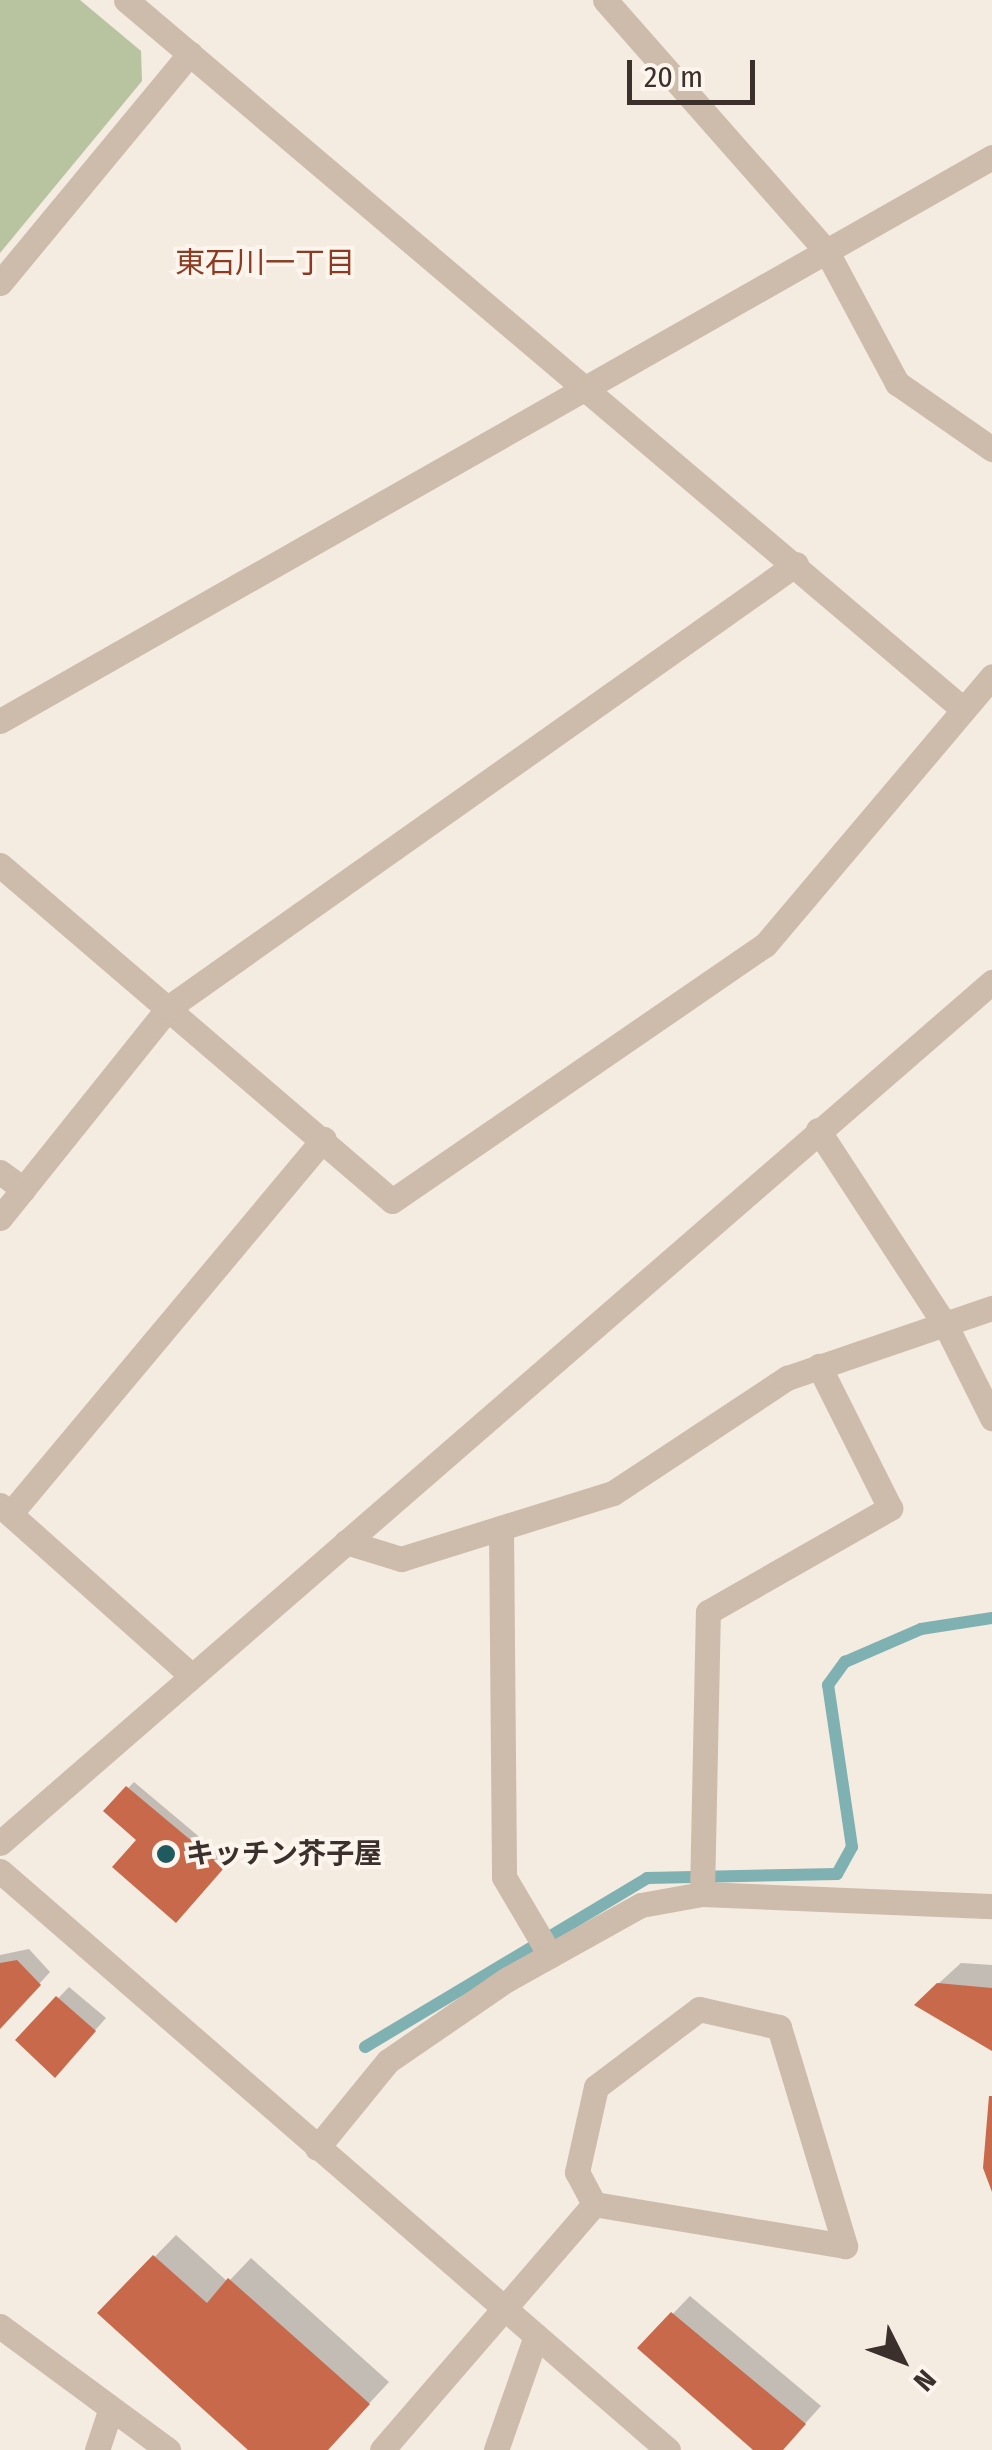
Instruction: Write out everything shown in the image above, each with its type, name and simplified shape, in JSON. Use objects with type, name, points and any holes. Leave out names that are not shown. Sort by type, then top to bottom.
[{"type":"street","points":[[126,0],[963,708]]},
{"type":"street","points":[[605,0],[827,252],[897,383],[992,449]]},
{"type":"street","points":[[0,283],[190,53]]},
{"type":"street","points":[[0,721],[583,386],[992,157]]},
{"type":"street","points":[[0,1218],[168,1008],[796,564]]},
{"type":"street","points":[[0,865],[392,1201],[765,945],[839,867],[992,676]]},
{"type":"street","points":[[0,1843],[992,982]]},
{"type":"street","points":[[818,1130],[947,1328],[992,1418]]},
{"type":"street","points":[[192,1676],[5,1509],[324,1139]]},
{"type":"street","points":[[0,1172],[24,1189]]},
{"type":"street","points":[[346,1542],[401,1559],[652,1475],[746,1400],[819,1366],[947,1328],[992,1308]]},
{"type":"street","points":[[702,1892],[708,1612],[890,1508],[819,1366]]},
{"type":"street","points":[[500,1528],[504,1877],[549,1953]]},
{"type":"street","points":[[0,1871],[668,2450]]},
{"type":"street","points":[[317,2148],[388,2062],[549,1953],[641,1905],[702,1892],[992,1906]]},
{"type":"street","points":[[699,2010],[779,2026],[845,2246],[594,2204],[577,2172],[596,2087],[699,2010]]},
{"type":"street","points":[[382,2450],[594,2204]]},
{"type":"street","points":[[0,2326],[110,2411],[168,2450]]},
{"type":"street","points":[[496,2450],[536,2336]]},
{"type":"street","points":[[97,2450],[110,2411]]},
{"type":"green space","points":[[0,0],[80,0],[141,51],[142,81],[0,253]]},
{"type":"building","name":"キッチン芥子屋","points":[[126,1786],[224,1868],[176,1923],[112,1867],[136,1840],[103,1811]]},
{"type":"building","points":[[17,1960],[41,1985],[0,2029],[0,1963]]},
{"type":"building","points":[[937,1983],[992,1988],[992,2051],[914,2005]]},
{"type":"building","points":[[56,1996],[96,2031],[55,2078],[15,2040]]},
{"type":"building","points":[[992,2096],[992,2192],[983,2168]]},
{"type":"building","points":[[153,2255],[207,2303],[228,2278],[370,2404],[328,2450],[248,2450],[97,2313]]},
{"type":"building","points":[[671,2312],[806,2424],[783,2450],[753,2450],[637,2348]]},
{"type":"waterway","points":[[365,2047],[647,1878],[837,1874],[852,1847],[828,1685],[845,1662],[921,1629],[992,1618]]},
{"type":"place","name":"キッチン芥子屋","points":[[166,1854]]},
{"type":"district","name":"東石川一丁目","points":[[265,263]]}]
